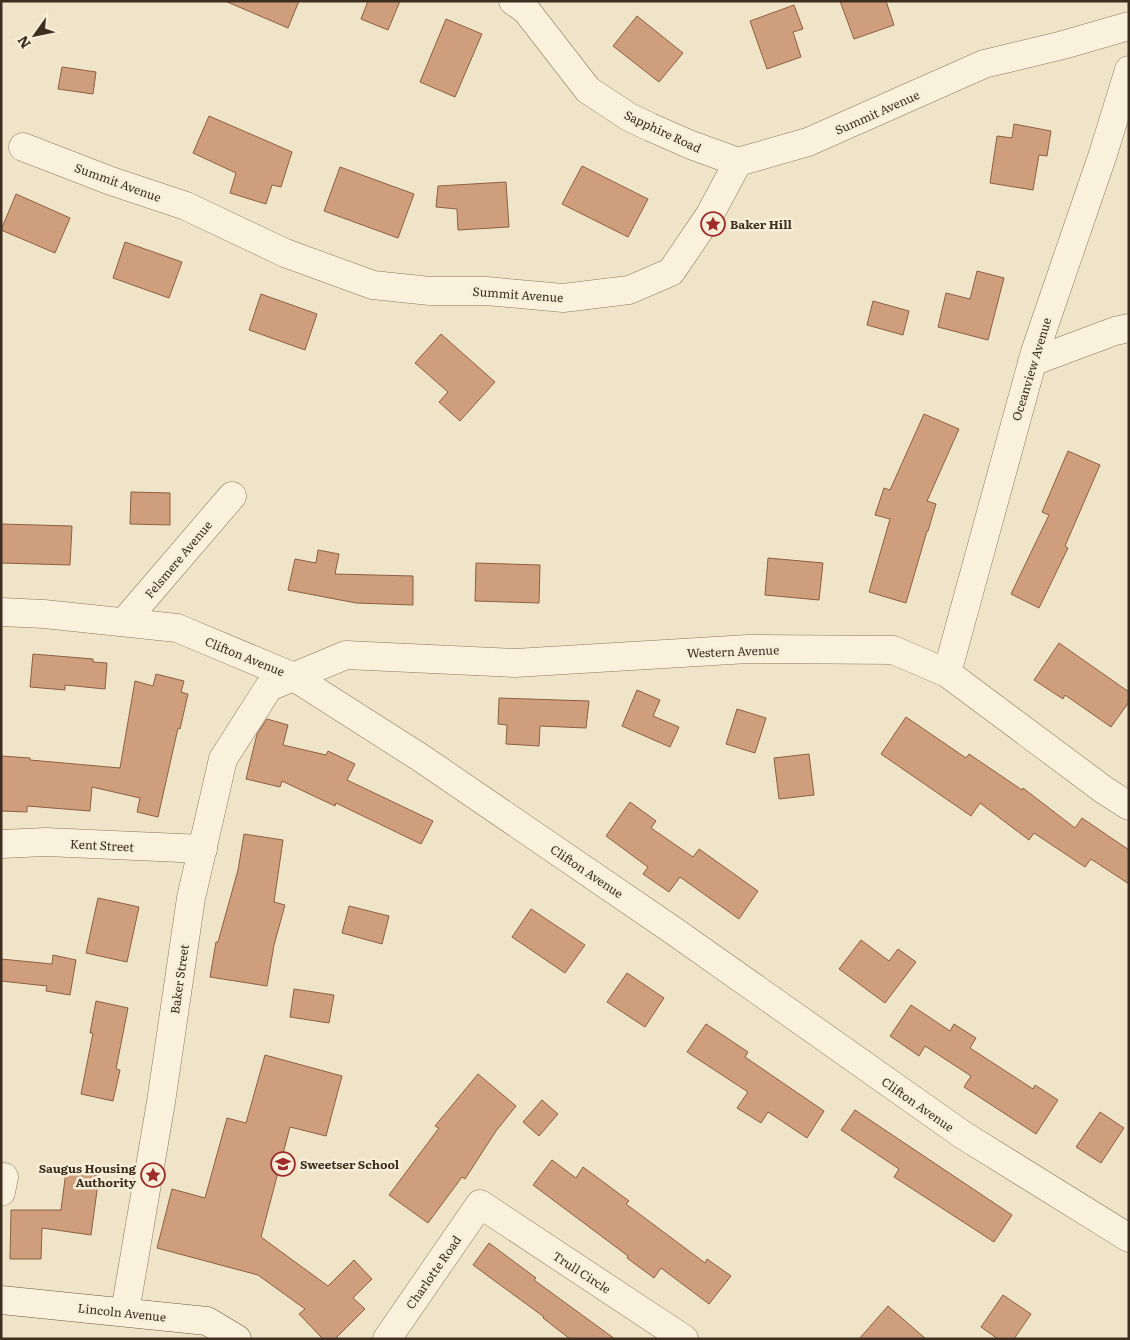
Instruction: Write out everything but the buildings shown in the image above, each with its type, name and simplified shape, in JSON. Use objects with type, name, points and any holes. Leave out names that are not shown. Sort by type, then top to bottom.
[{"type":"street","name":"Sapphire Road","points":[[513,1],[526,10],[588,90],[629,117],[691,145],[738,162]]},
{"type":"street","name":"Summit Avenue","points":[[23,147],[111,181],[186,206],[285,253],[373,285],[430,291],[486,290],[563,298],[629,290],[671,272],[709,216],[738,162],[808,142],[984,64],[1063,45],[1129,26]]},
{"type":"street","name":"Oceanview Avenue","points":[[947,673],[1032,362],[1103,154],[1129,70]]},
{"type":"street","points":[[1032,362],[1115,331],[1129,328]]},
{"type":"street","name":"Felsmere Avenue","points":[[124,622],[232,496]]},
{"type":"street","name":"Clifton Avenue","points":[[1,612],[44,614],[177,628],[294,677],[454,780],[671,929],[963,1135],[1129,1238]]},
{"type":"street","name":"Western Avenue","points":[[294,677],[346,655],[515,663],[748,649],[893,650],[947,673],[1104,790],[1129,806]]},
{"type":"street","name":"Baker Street","points":[[125,1312],[161,1102],[191,898],[223,759],[269,687],[294,677]]},
{"type":"street","name":"Kent Street","points":[[1,844],[46,842],[203,849]]},
{"type":"street","name":"Charlotte Road","points":[[387,1339],[480,1204]]},
{"type":"street","name":"Trull Circle","points":[[480,1204],[684,1339]]},
{"type":"street","name":"Lincoln Avenue","points":[[1,1300],[207,1321],[237,1339]]},
{"type":"place","name":"Baker Hill","points":[[713,224]]},
{"type":"place","name":"Sweetser School","points":[[283,1164]]},
{"type":"place","name":"Saugus Housing Authority","points":[[153,1175]]}]
